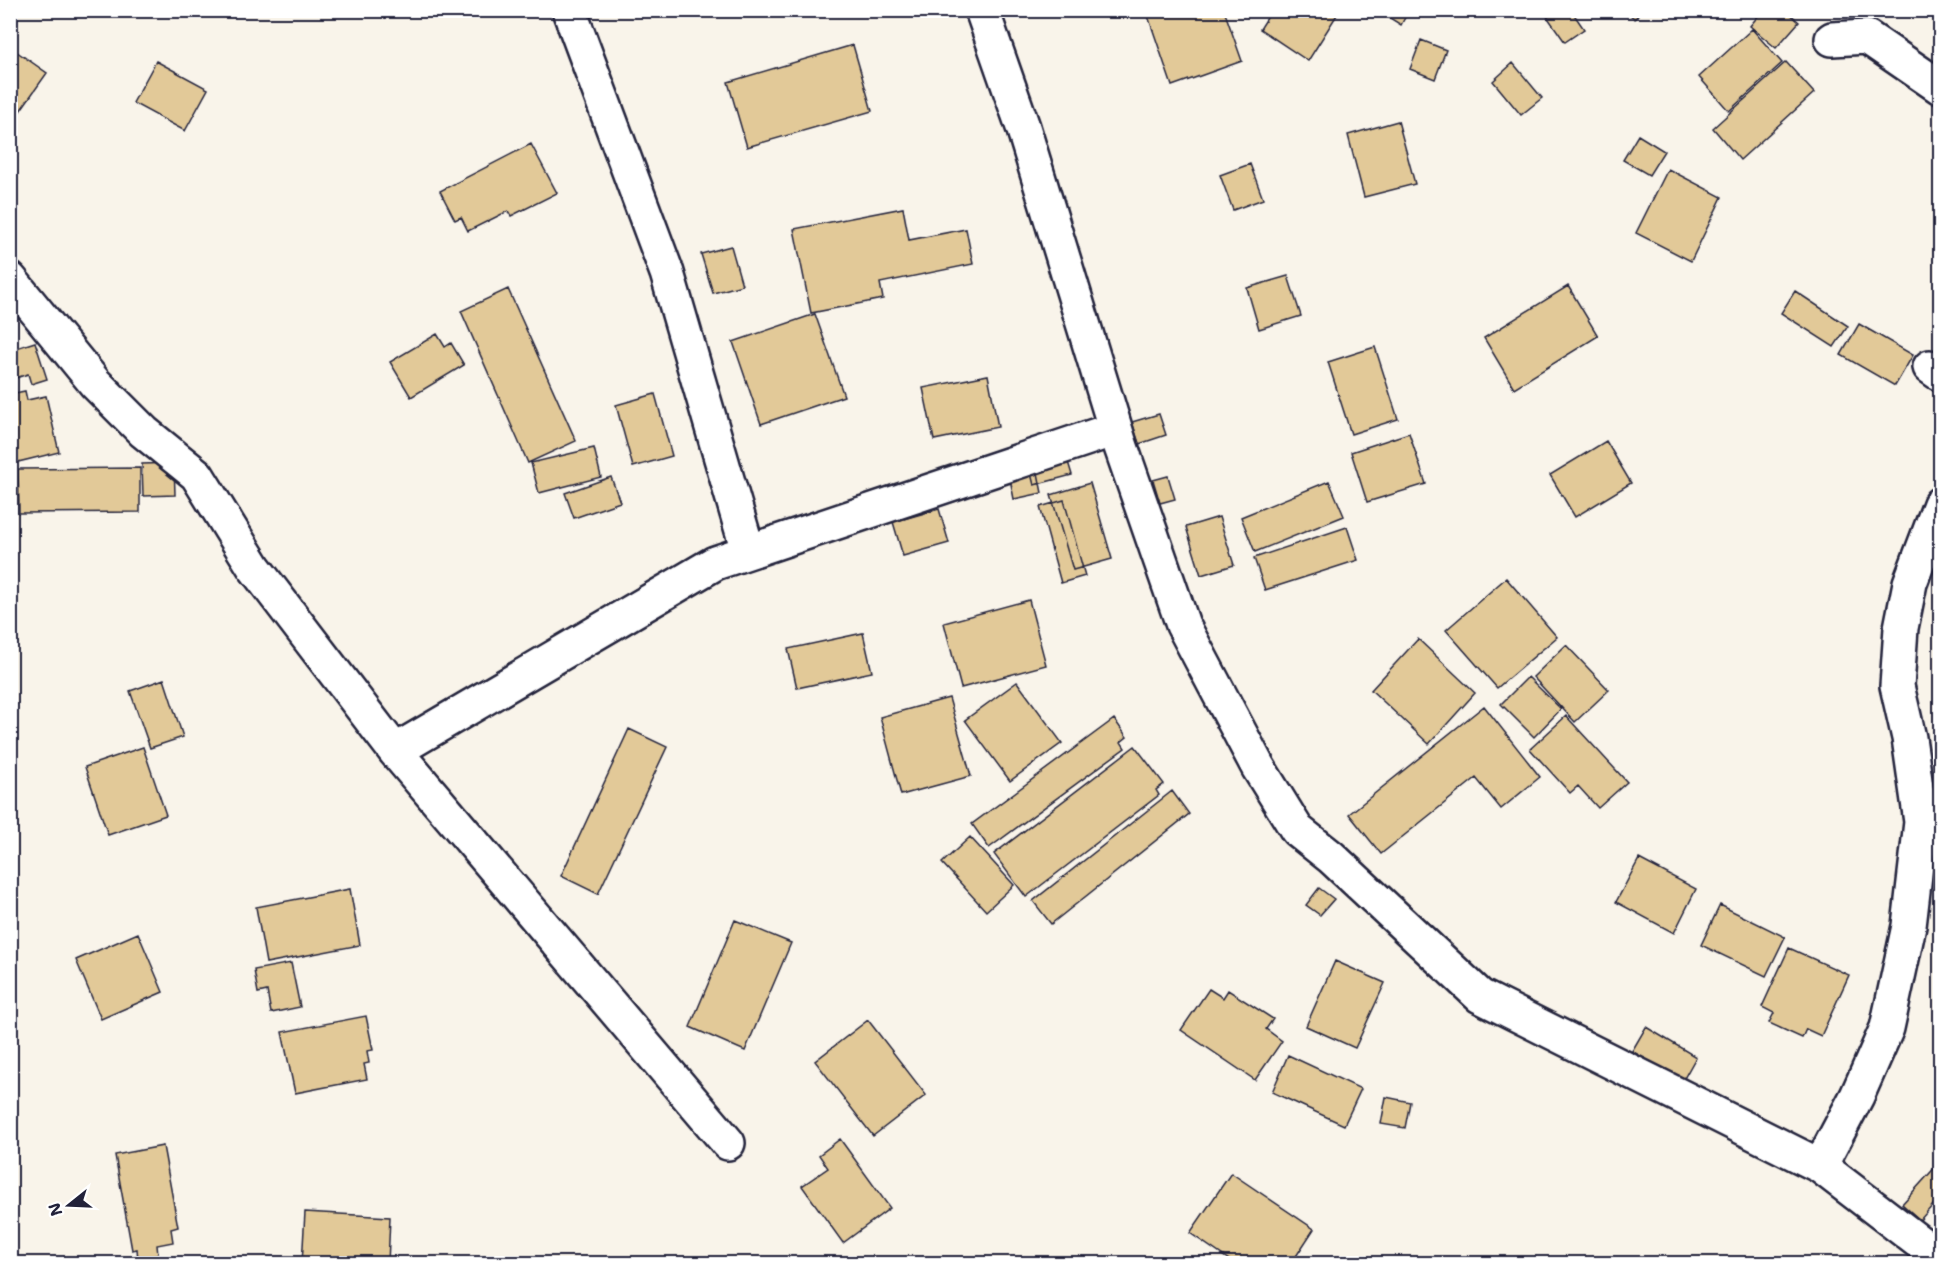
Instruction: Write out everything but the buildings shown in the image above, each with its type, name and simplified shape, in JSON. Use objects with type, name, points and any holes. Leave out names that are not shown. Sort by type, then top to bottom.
[{"type":"street","points":[[569,10],[667,273],[748,551]]},
{"type":"street","points":[[982,10],[1023,127],[1115,429],[1183,624],[1258,767],[1297,830],[1331,857],[1480,996],[1820,1166],[1941,1258]]},
{"type":"street","points":[[1832,39],[1867,37],[1941,87]]},
{"type":"street","points":[[10,279],[95,383],[144,432],[196,475],[254,567],[395,751],[728,1143]]},
{"type":"street","points":[[395,751],[715,562],[1115,429]]},
{"type":"street","points":[[1820,1166],[1857,1096],[1887,1028],[1909,926],[1921,822],[1909,738],[1897,686],[1900,639],[1910,583],[1941,504]]}]
